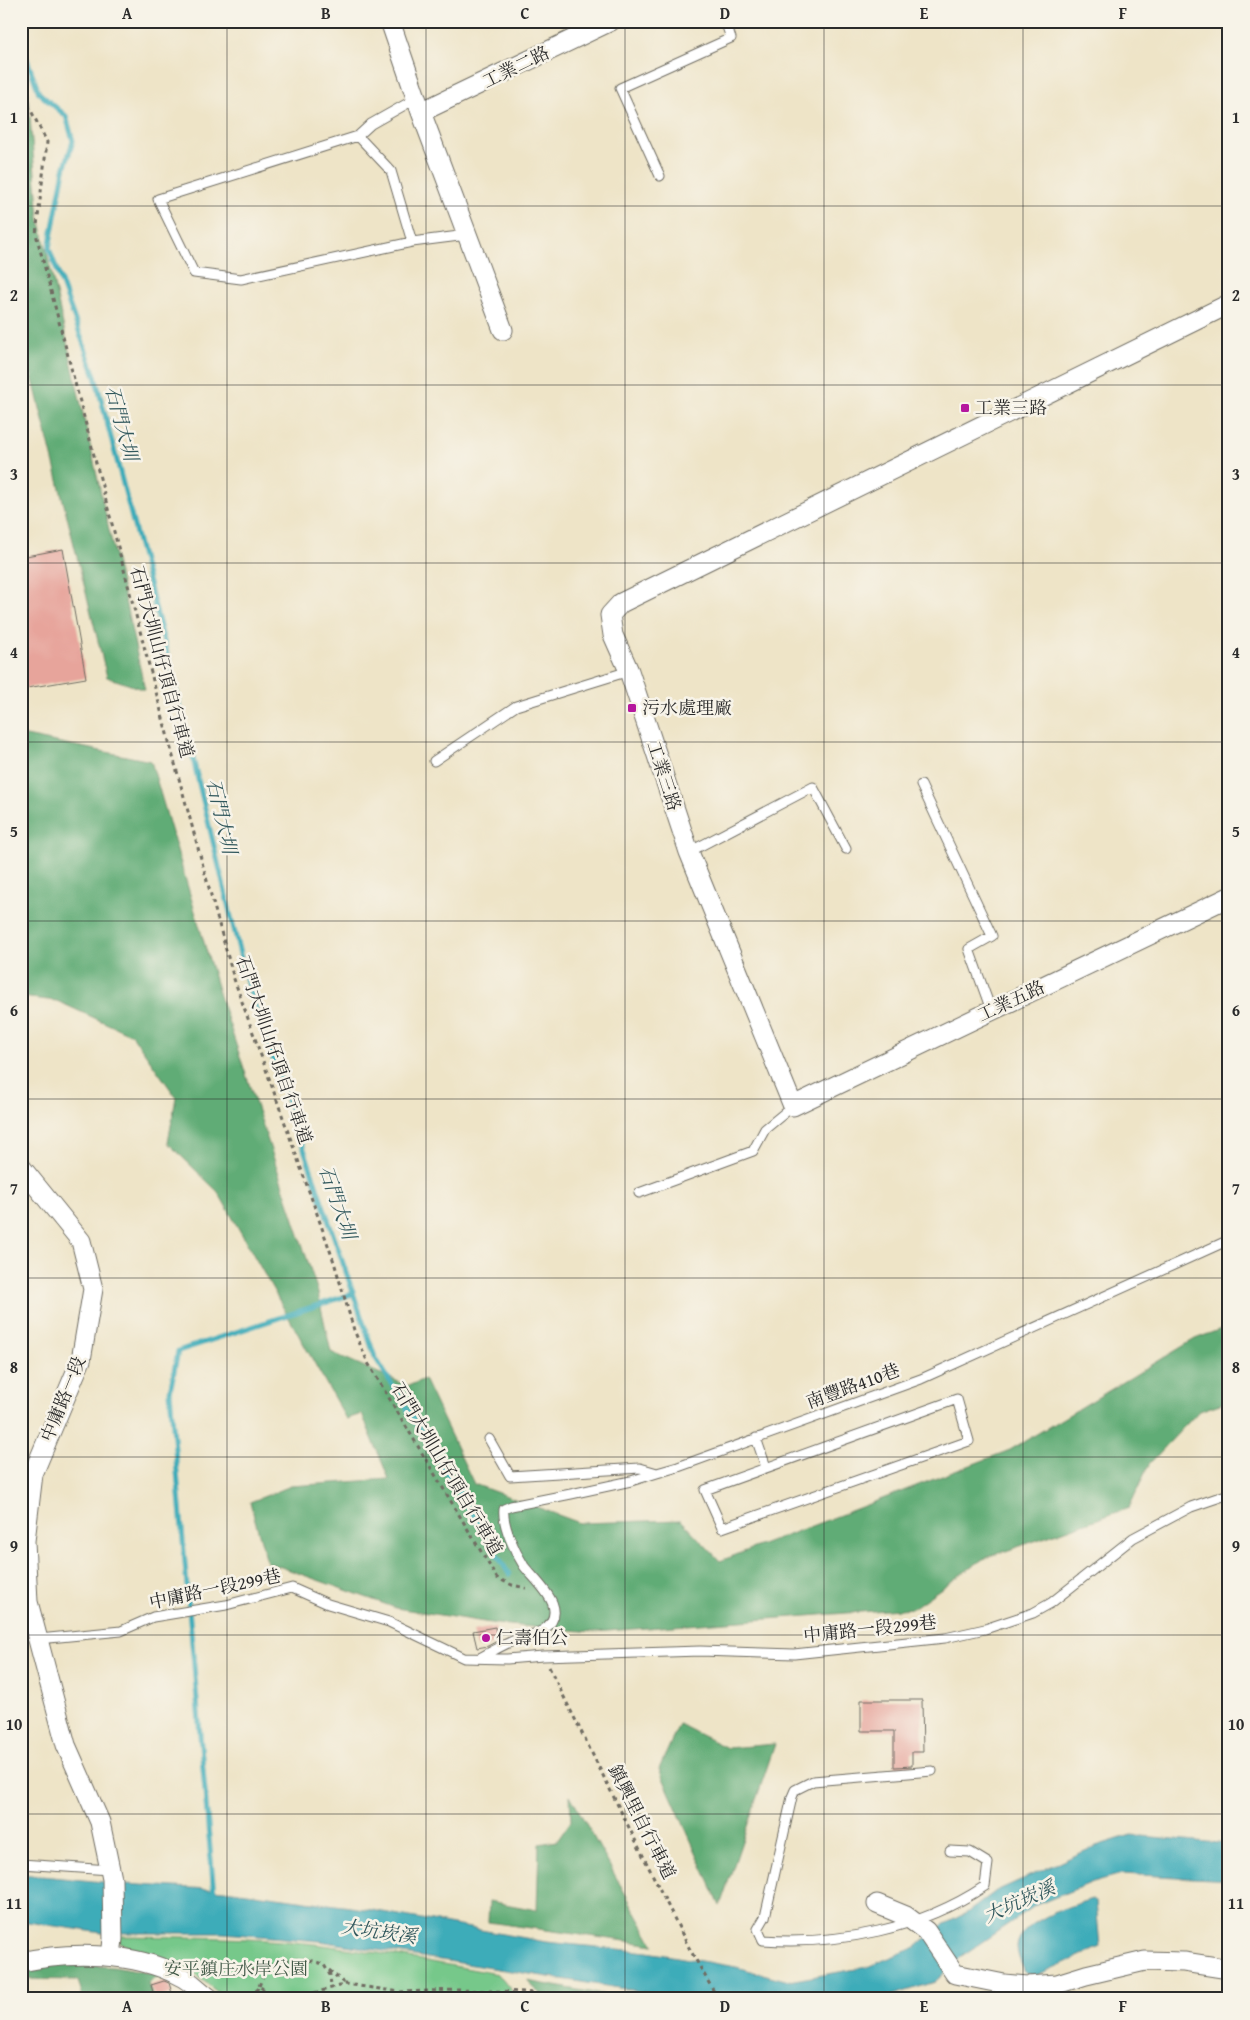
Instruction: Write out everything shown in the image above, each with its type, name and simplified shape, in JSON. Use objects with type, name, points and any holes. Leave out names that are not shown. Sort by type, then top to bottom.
[{"type":"street","points":[[390,21],[419,105],[503,330]]},
{"type":"street","name":"工業二路","points":[[419,105],[611,21]]},
{"type":"street","name":"工業三路","points":[[793,1106],[689,852],[629,671],[612,635],[610,615],[621,603],[1229,304]]},
{"type":"street","name":"工業五路","points":[[793,1106],[1229,898]]},
{"type":"street","name":"中庸路一段","points":[[21,1167],[81,1241],[93,1289],[81,1360],[32,1474],[25,1541],[28,1602],[66,1745],[100,1822],[111,1874],[112,1948]]},
{"type":"street","points":[[877,1904],[906,1916],[920,1927],[955,1974],[1004,1984],[1057,1984],[1145,1961],[1184,1962],[1229,1968]]},
{"type":"street","points":[[21,1962],[43,1957],[112,1948],[182,1976],[202,1997]]},
{"type":"lane","points":[[660,176],[620,88],[731,38],[725,21]]},
{"type":"lane","points":[[419,105],[371,124],[358,136],[158,200],[194,273],[241,279],[412,242],[467,235]]},
{"type":"lane","points":[[358,136],[391,171],[412,242]]},
{"type":"lane","points":[[434,761],[516,706],[629,671]]},
{"type":"lane","points":[[921,785],[992,936],[969,949],[991,1010]]},
{"type":"lane","points":[[689,852],[813,787],[846,849]]},
{"type":"lane","points":[[639,1193],[753,1151],[765,1129],[793,1106]]},
{"type":"lane","name":"南豐路410巷","points":[[489,1439],[510,1476],[640,1468],[657,1472],[678,1467],[921,1379],[1229,1240]]},
{"type":"lane","points":[[957,1399],[969,1441],[722,1528],[705,1490],[766,1467],[957,1399]]},
{"type":"lane","points":[[756,1438],[766,1467]]},
{"type":"lane","points":[[477,1659],[506,1643],[543,1630],[551,1622],[555,1608],[551,1599],[513,1548],[503,1516],[504,1508],[631,1481],[657,1472]]},
{"type":"lane","name":"中庸路一段299巷","points":[[39,1639],[121,1631],[153,1617],[226,1605],[292,1588],[328,1604],[389,1622],[464,1658],[477,1659],[700,1651],[794,1654],[945,1638],[985,1629],[1033,1613],[1050,1603],[1133,1538],[1190,1507],[1229,1494]]},
{"type":"lane","points":[[932,1771],[813,1781],[795,1790],[765,1917],[758,1929],[763,1940],[785,1941],[825,1939],[892,1929],[920,1927],[985,1886],[988,1863],[970,1852],[950,1851]]},
{"type":"lane","points":[[21,1864],[111,1874]]},
{"type":"lane","points":[[1005,1999],[1045,1985]]},
{"type":"path","name":"石門大圳山仔頂自行車道","points":[[21,91],[46,142],[36,234],[172,753],[234,979],[334,1262],[354,1330],[368,1363],[497,1578],[512,1585],[532,1590],[542,1587]]},
{"type":"path","name":"鎮興里自行車道","points":[[543,1656],[687,1944],[718,1999]]},
{"type":"path","points":[[252,1998],[259,1986],[263,1973],[274,1964],[293,1960],[321,1964],[346,1984]]},
{"type":"path","points":[[182,1976],[215,1967],[253,1970],[263,1973]]},
{"type":"path","points":[[328,1970],[331,1987]]},
{"type":"path","points":[[252,1998],[296,1998],[346,1984],[400,1992],[456,1990],[526,1992],[565,1999]]},
{"type":"path","points":[[259,1986],[267,1992],[268,1997]]},
{"type":"green space","points":[[21,21],[39,217],[145,690],[107,677],[21,332]]},
{"type":"green space","points":[[21,735],[151,761],[218,990],[317,1289],[331,1352],[408,1386],[424,1379],[474,1484],[580,1523],[681,1520],[720,1561],[1010,1450],[1195,1339],[1229,1326],[1229,1401],[1199,1411],[1149,1464],[1129,1508],[983,1559],[913,1608],[594,1632],[497,1624],[396,1608],[267,1562],[250,1502],[291,1486],[389,1479],[362,1414],[346,1419],[218,1192],[168,1143],[176,1097],[132,1035],[57,1001],[21,997]]},
{"type":"green space","points":[[679,1724],[727,1748],[775,1744],[720,1906],[659,1769]]},
{"type":"green space","points":[[570,1795],[654,1945],[488,1922],[489,1901],[537,1910],[539,1844],[557,1841],[571,1821]]},
{"type":"green space","name":"安平鎮庄水岸公園","points":[[119,1936],[265,1940],[314,1944],[383,1954],[498,1974],[518,1999],[485,1997],[380,1999],[337,1994],[325,1999],[226,1999],[185,1966],[133,1949],[120,1942]]},
{"type":"green space","points":[[43,1963],[114,1967],[160,1975],[148,1983],[153,1999],[83,1999],[78,1980],[21,1979],[21,1967]]},
{"type":"green space","points":[[527,1981],[629,1999],[546,1999]]},
{"type":"water","points":[[1229,1515],[1229,1561],[1218,1519]]},
{"type":"water","name":"大坑崁溪","points":[[1131,1835],[1229,1844],[1229,1880],[1122,1874],[1093,1882],[1036,1905],[963,1955],[935,1982],[881,1999],[689,1999],[320,1941],[223,1933],[102,1933],[21,1921],[21,1874],[124,1884],[225,1890],[372,1910],[546,1942],[648,1952],[736,1967],[789,1981],[867,1967],[916,1947],[941,1926],[968,1912],[996,1891],[1096,1846]]},
{"type":"water","points":[[1092,1899],[1096,1902],[1100,1947],[1035,1976],[1025,1973],[1017,1947],[1020,1938],[1026,1930],[1047,1916]]},
{"type":"building","points":[[63,549],[86,678],[21,689],[21,557]]},
{"type":"building","name":"仁壽伯公","points":[[495,1627],[497,1641],[488,1646],[477,1648],[473,1631]]},
{"type":"building","points":[[861,1700],[922,1700],[923,1752],[912,1752],[912,1766],[894,1767],[894,1731],[861,1731]]},
{"type":"building","points":[[164,1981],[169,1983],[172,1993],[155,1999],[151,1985]]},
{"type":"waterway","name":"石門大圳","points":[[21,42],[39,93],[66,116],[73,141],[64,170],[49,248],[95,376],[175,684],[246,979],[375,1357],[509,1574]]},
{"type":"waterway","points":[[214,1894],[170,1392],[178,1351],[352,1294]]},
{"type":"place","name":"工業三路","points":[[965,408]]},
{"type":"place","name":"污水處理廠","points":[[632,708]]},
{"type":"place","name":"仁壽伯公","points":[[486,1638]]}]
